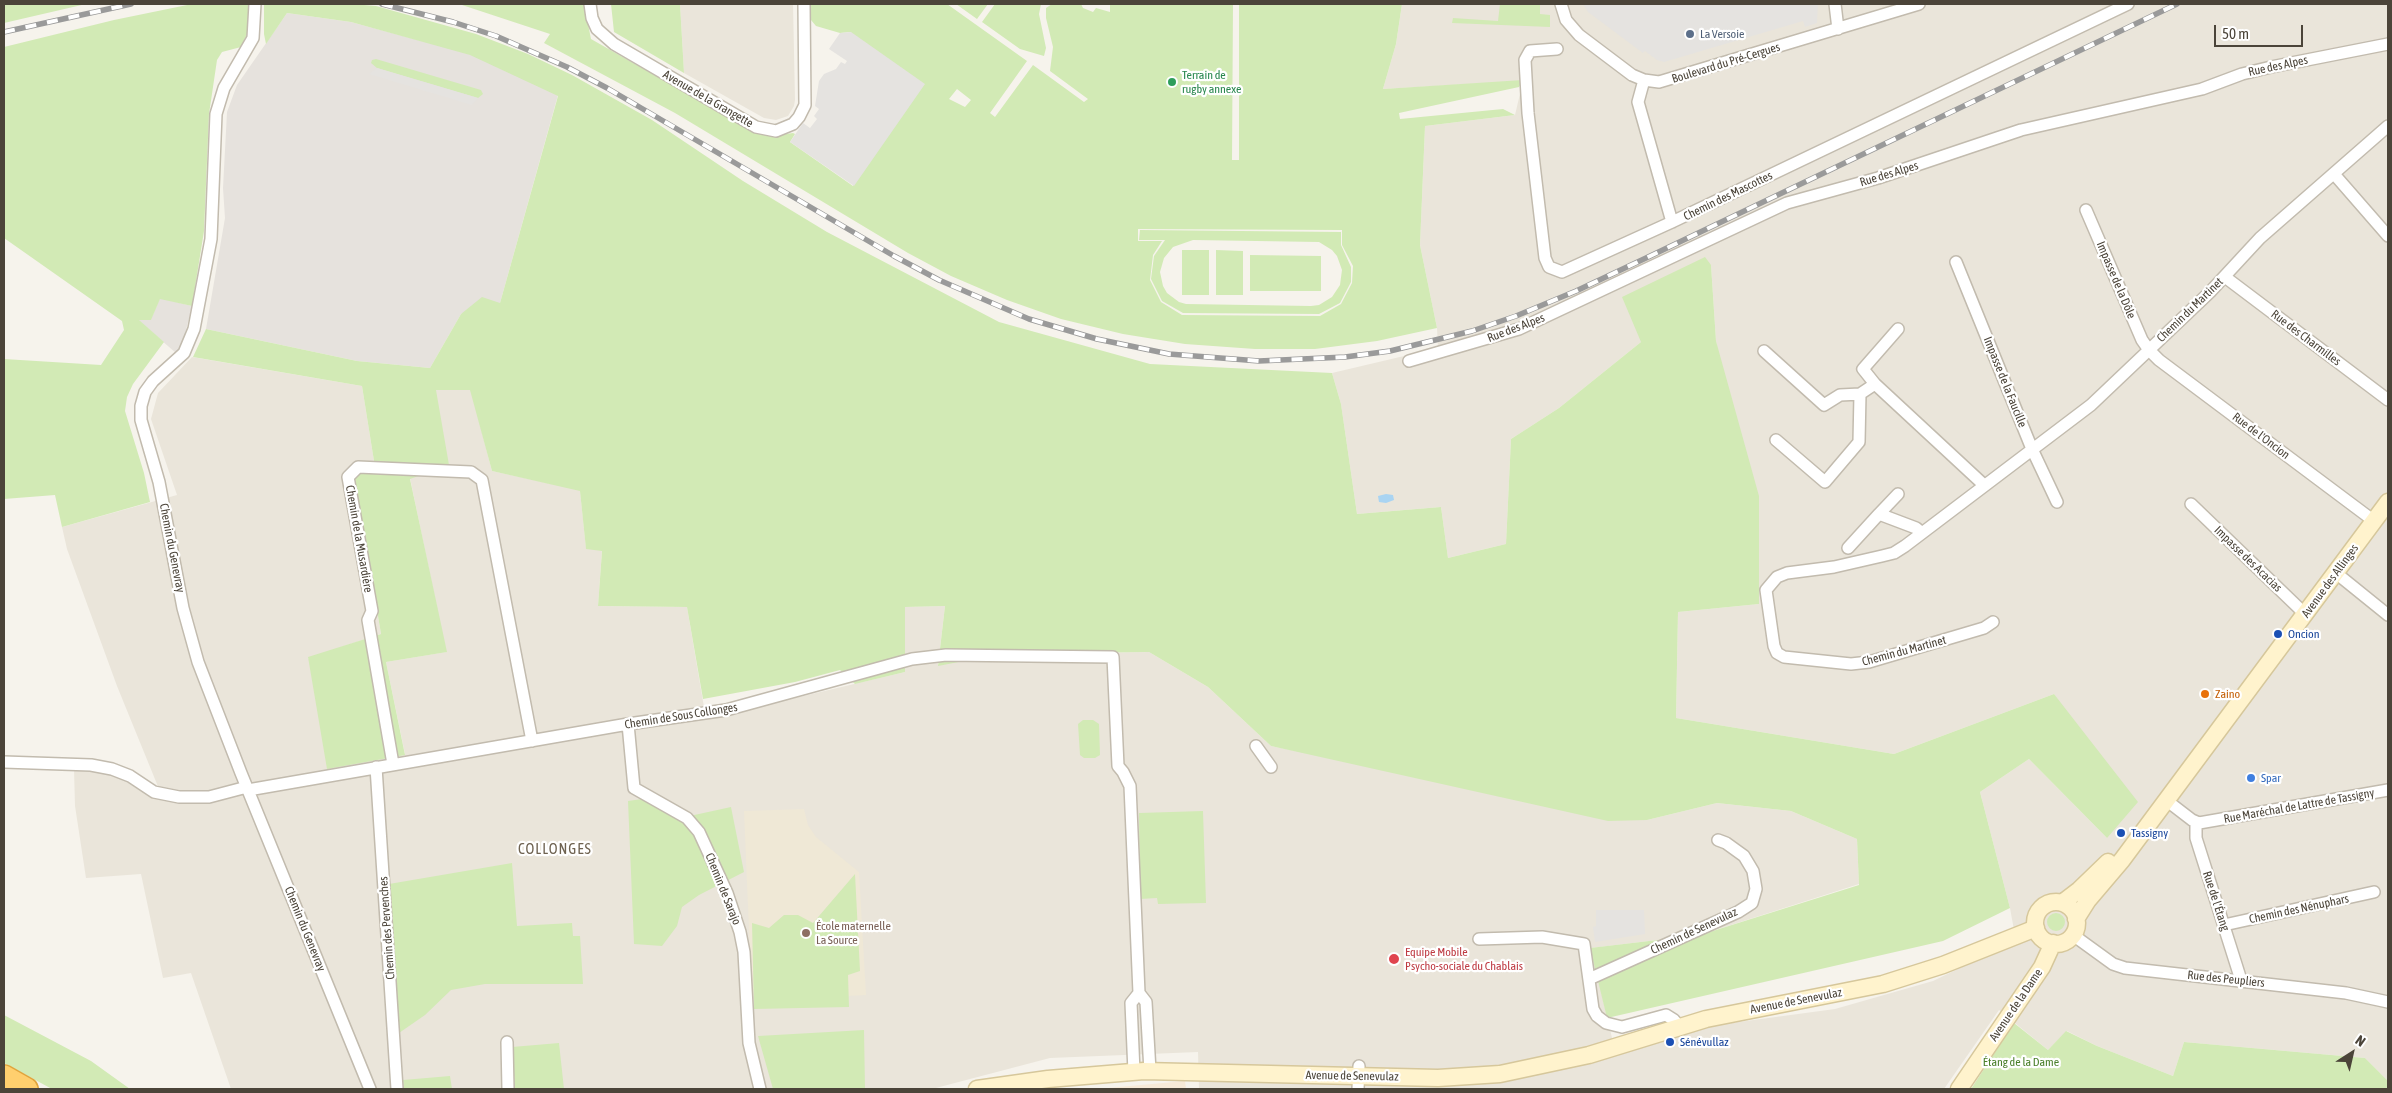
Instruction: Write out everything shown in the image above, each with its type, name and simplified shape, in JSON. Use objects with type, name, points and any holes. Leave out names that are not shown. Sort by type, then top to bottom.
[{"type":"highway","points":[[4,1076],[27,1089]]},
{"type":"main road","name":"Avenue des Allinges","points":[[2075,927],[2088,900],[2122,860],[2388,502]]},
{"type":"main road","name":"Avenue des Allinges","points":[[2062,903],[2079,890],[2144,828]]},
{"type":"main road","points":[[2051,902],[2062,903],[2073,910],[2075,927],[2062,942],[2053,943],[2042,938],[2036,928],[2036,916],[2040,908],[2051,902]]},
{"type":"main road","name":"Avenue de Senevulaz","points":[[976,1089],[1015,1078],[1068,1067],[1142,1066],[1359,1077],[1553,1062],[1590,1055],[1680,1027],[1737,1012],[1899,979],[1943,965],[2036,928]]},
{"type":"main road","name":"Avenue de la Dame","points":[[1959,1089],[2042,967],[2053,943]]},
{"type":"street","name":"Chemin du Genevray","points":[[255,4],[253,38],[227,82],[216,114],[211,240],[194,329],[188,348],[180,359],[149,386],[143,398],[141,413],[162,496],[189,632],[206,684],[370,1089]]},
{"type":"street","name":"Avenue de la Grangette","points":[[590,4],[592,18],[598,29],[614,44],[756,126],[776,131],[793,124],[805,105],[804,4]]},
{"type":"street","points":[[1561,4],[1566,20],[1574,31],[1628,72],[1644,80],[1638,102],[1672,222]]},
{"type":"street","points":[[1835,4],[1838,29]]},
{"type":"street","name":"Boulevard du Pré-Cergues","points":[[1644,80],[1669,81],[1919,4]]},
{"type":"street","name":"Chemin des Mascottes","points":[[1557,49],[1530,51],[1525,60],[1528,113],[1545,258],[1549,267],[1557,272],[1567,270],[1672,222],[2128,4]]},
{"type":"street","name":"Rue des Alpes","points":[[1409,361],[1519,330],[1787,203],[1878,178],[2022,130],[2202,89],[2242,74],[2270,67],[2388,44]]},
{"type":"street","name":"Chemin du Martinet","points":[[1993,622],[1984,628],[1869,662],[1851,664],[1784,657],[1777,654],[1772,638],[1766,590],[1777,577],[1787,573],[1834,567],[1894,553],[1922,533],[2091,404],[2225,277],[2231,268],[2260,238],[2388,126]]},
{"type":"street","points":[[2334,174],[2388,236]]},
{"type":"street","name":"Impasse de la Dôle","points":[[2086,210],[2142,340],[2149,350]]},
{"type":"street","name":"Impasse de la Faucille","points":[[1956,262],[2032,449],[2057,502]]},
{"type":"street","name":"Rue des Charmilles","points":[[2225,277],[2388,400]]},
{"type":"street","points":[[1898,329],[1863,369],[1875,384],[1984,486]]},
{"type":"street","name":"Rue de l'Oncion","points":[[2149,350],[2159,360],[2374,521]]},
{"type":"street","points":[[1764,351],[1824,405],[1840,395],[1860,394],[1875,384]]},
{"type":"street","points":[[1776,440],[1825,482],[1859,442],[1860,394]]},
{"type":"street","name":"Chemin de la Musardière","points":[[394,764],[368,620],[372,611],[348,478],[358,467],[471,472],[482,480],[532,741]]},
{"type":"street","points":[[1848,548],[1898,494]]},
{"type":"street","name":"Impasse des Acacias","points":[[2191,504],[2305,614]]},
{"type":"street","points":[[1879,514],[1916,528],[1922,533]]},
{"type":"street","points":[[2336,573],[2388,615]]},
{"type":"street","name":"Chemin de Sous Collonges","points":[[4,762],[107,768],[126,774],[154,792],[179,797],[209,797],[247,788],[376,766],[628,724],[726,710],[912,659],[946,655],[1114,656],[1118,766],[1130,786],[1139,994]]},
{"type":"street","name":"Chemin de Sarajo","points":[[628,724],[634,788],[687,818],[699,832],[727,893],[740,932],[744,952],[749,1043],[760,1089]]},
{"type":"street","points":[[1256,746],[1271,766]]},
{"type":"street","name":"Chemin des Pervenches","points":[[376,766],[397,1089]]},
{"type":"street","name":"Rue Maréchal de Lattre de Tassigny","points":[[2196,822],[2209,822],[2388,790]]},
{"type":"street","points":[[2166,800],[2196,822]]},
{"type":"street","name":"Rue de l'Étang","points":[[2196,822],[2196,838],[2241,980]]},
{"type":"street","name":"Chemin de Senevulaz","points":[[1589,979],[1738,912],[1752,903],[1756,889],[1753,871],[1744,856],[1726,843],[1718,840]]},
{"type":"street","name":"Chemin des Nénuphars","points":[[2224,925],[2374,892]]},
{"type":"street","name":"Rue des Peupliers","points":[[2075,927],[2113,964],[2125,968],[2346,993],[2388,1002]]},
{"type":"street","points":[[1479,939],[1542,937],[1584,944],[1595,1013],[1606,1023],[1622,1027],[1666,1015],[1680,1027]]},
{"type":"street","points":[[1139,994],[1146,1002],[1142,1066],[1131,1003],[1139,994]]},
{"type":"street","points":[[506,1042],[508,1089]]},
{"type":"shaded area","points":[[680,4],[793,4],[795,100],[788,116],[776,120],[764,118],[684,73]]},
{"type":"shaded area","points":[[1402,4],[2388,4],[2388,1081],[2365,1058],[2184,1042],[2173,1076],[2097,1046],[2067,1031],[2048,1050],[1999,1010],[1944,1089],[1199,1089],[1198,1052],[1050,1058],[932,1089],[231,1089],[191,973],[163,978],[141,874],[86,878],[75,806],[74,769],[99,770],[159,789],[117,686],[67,549],[62,527],[177,495],[151,419],[158,393],[192,357],[362,386],[374,461],[355,479],[381,634],[308,658],[405,754],[386,662],[446,652],[410,478],[448,465],[435,390],[471,390],[492,471],[580,490],[586,548],[602,550],[598,606],[687,607],[706,719],[905,672],[904,607],[945,606],[938,665],[1000,654],[1149,652],[1208,687],[1271,746],[1647,820],[1717,803],[1791,811],[1857,839],[1859,884],[1700,935],[1591,948],[1616,1055],[1709,1026],[1835,1009],[1933,981],[2016,941],[2010,908],[1980,792],[2029,759],[2107,838],[2054,694],[1894,754],[1676,718],[1678,612],[1759,604],[1716,341],[1711,265],[1641,342],[1559,408],[1511,439],[1506,544],[1448,558],[1441,507],[1357,514],[1341,404],[1332,373],[1438,348],[1437,328],[1420,245],[1425,126],[1515,115],[1523,81],[1383,89],[1396,44]]},
{"type":"shaded area","name":"La Versoie","points":[[1583,4],[1818,4],[1817,23],[1805,27],[1803,21],[1664,62],[1657,60],[1645,51],[1643,53],[1588,12]]},
{"type":"shaded area","points":[[287,13],[351,22],[470,54],[558,95],[500,303],[461,314],[430,368],[357,361],[206,329],[225,218],[223,188],[227,112],[237,85]]},
{"type":"shaded area","points":[[851,32],[925,84],[854,186],[790,142],[803,123],[810,128],[817,119],[814,116],[819,109],[815,106],[819,81],[824,74],[836,69],[841,62],[845,64],[847,61],[829,49],[840,33]]},
{"type":"shaded area","points":[[377,68],[478,98],[472,105],[369,74]]},
{"type":"shaded area","points":[[160,298],[192,306],[183,342],[176,353],[138,320],[151,319]]},
{"type":"shaded area","name":"École maternelle La Source","points":[[804,809],[808,825],[816,837],[859,872],[866,995],[752,1001],[744,811]]},
{"type":"shaded area","points":[[1596,910],[1644,910],[1645,934],[1595,942],[1593,927],[1596,926]]},
{"type":"shaded area","points":[[1185,1081],[1186,1089],[1097,1089]]},
{"type":"green space","points":[[4,4],[86,4],[4,23]]},
{"type":"green space","points":[[192,4],[249,4],[248,32],[241,47],[222,52],[217,60],[209,114],[204,231],[192,306],[160,299],[151,320],[139,320],[164,342],[133,384],[127,397],[125,411],[144,473],[150,502],[62,527],[55,495],[4,499],[4,359],[101,365],[124,330],[122,321],[4,238],[4,47],[114,20]]},
{"type":"green space","points":[[264,4],[352,4],[376,6],[476,34],[528,54],[572,75],[652,120],[743,181],[827,232],[999,322],[1150,364],[1332,373],[1341,404],[1357,514],[1441,507],[1448,558],[1506,544],[1511,439],[1559,408],[1641,342],[1622,297],[1705,257],[1711,265],[1716,341],[1759,496],[1759,604],[1678,612],[1676,718],[1894,754],[2054,694],[2138,802],[2107,838],[2029,759],[1980,792],[2010,908],[1943,941],[1607,1018],[1590,948],[1700,935],[1859,885],[1857,839],[1791,811],[1717,803],[1647,820],[1608,821],[1271,746],[1208,687],[1149,652],[1000,654],[938,666],[945,606],[905,607],[905,672],[855,684],[840,670],[795,682],[703,699],[687,607],[598,606],[602,551],[586,549],[580,491],[492,471],[470,390],[436,390],[449,465],[410,479],[447,652],[386,662],[405,755],[327,769],[308,657],[381,634],[355,479],[374,461],[362,386],[193,357],[206,329],[357,361],[430,368],[461,314],[482,297],[500,303],[558,96],[470,55],[351,22],[287,13],[266,44]]},
{"type":"green space","points":[[459,4],[584,4],[591,39],[751,130],[779,135],[795,134],[790,142],[853,186],[851,32],[840,33],[816,26],[811,20],[810,4],[947,4],[1027,61],[990,113],[995,117],[1033,65],[1084,102],[1088,99],[1050,71],[1053,47],[1046,18],[1046,8],[1052,4],[1081,4],[1083,8],[1093,12],[1096,8],[1110,12],[1110,4],[1233,4],[1232,160],[1239,160],[1239,4],[1402,4],[1396,44],[1383,89],[1523,80],[1519,87],[1399,113],[1400,119],[1503,109],[1515,115],[1425,126],[1420,245],[1437,328],[1377,341],[1315,349],[1255,349],[1185,344],[1123,334],[1061,319],[1007,300],[951,276],[908,253],[675,113],[544,43],[550,34]],"holes":[[[957,89],[971,100],[965,107],[949,99]],[[1138,229],[1342,230],[1342,245],[1353,266],[1352,283],[1341,304],[1320,316],[1182,315],[1161,302],[1150,280],[1153,255],[1162,241],[1138,241]]]},
{"type":"green space","points":[[611,4],[680,4],[684,73],[614,32]]},
{"type":"green space","points":[[956,4],[988,4],[977,19]]},
{"type":"green space","points":[[995,4],[1041,4],[1039,14],[1046,48],[1044,56],[1020,49],[982,22]]},
{"type":"green space","points":[[1500,4],[1540,4],[1540,14],[1550,15],[1550,27],[1452,23],[1453,18],[1498,21]]},
{"type":"green space","points":[[376,59],[481,90],[483,94],[478,98],[377,68],[371,63],[372,60]]},
{"type":"green space","points":[[1140,230],[1341,232],[1341,245],[1351,267],[1351,282],[1340,303],[1319,314],[1183,313],[1162,301],[1151,279],[1154,256],[1165,240],[1139,240]],"holes":[[[1193,240],[1319,242],[1332,250],[1337,256],[1342,270],[1340,285],[1332,297],[1319,305],[1186,304],[1179,302],[1167,293],[1163,286],[1160,272],[1164,258],[1173,247]]]},
{"type":"green space","points":[[1182,250],[1209,250],[1209,295],[1182,295]]},
{"type":"green space","points":[[1216,250],[1243,251],[1243,295],[1216,295]]},
{"type":"green space","points":[[1250,255],[1321,256],[1321,291],[1250,291]]},
{"type":"green space","points":[[1083,720],[1093,720],[1099,724],[1100,755],[1095,758],[1084,758],[1080,755],[1078,724]]},
{"type":"green space","points":[[642,799],[676,819],[731,807],[744,872],[699,895],[682,907],[677,926],[662,946],[634,944],[628,801]]},
{"type":"green space","points":[[1203,811],[1206,903],[1158,904],[1157,898],[1140,899],[1139,813]]},
{"type":"green space","points":[[512,863],[517,926],[572,923],[573,936],[580,936],[583,984],[485,984],[451,990],[425,1015],[399,1033],[389,884]]},
{"type":"green space","points":[[855,874],[860,971],[848,975],[849,1007],[754,1009],[752,923],[769,928],[784,915],[798,915],[813,923]]},
{"type":"green space","points":[[2052,913],[2060,913],[2065,918],[2063,929],[2052,931],[2047,926],[2047,918]]},
{"type":"green space","points":[[4,1015],[91,1061],[130,1089],[52,1089],[4,1063]]},
{"type":"green space","name":"Étang de la Dame","points":[[2014,1023],[2048,1050],[2066,1031],[2097,1046],[2173,1076],[2184,1042],[2365,1058],[2388,1081],[2388,1089],[1971,1089]]},
{"type":"green space","points":[[864,1030],[865,1089],[773,1089],[758,1036]]},
{"type":"green space","points":[[559,1043],[564,1089],[515,1089],[512,1047]]},
{"type":"green space","points":[[450,1076],[452,1089],[404,1089],[403,1080]]},
{"type":"water","points":[[1393,495],[1394,500],[1386,503],[1379,502],[1378,496]]},
{"type":"railway","points":[[4,32],[131,4]]},
{"type":"railway","points":[[382,4],[453,22],[496,36],[567,67],[607,88],[894,256],[939,280],[1029,319],[1097,339],[1169,354],[1259,361],[1345,357],[1390,351],[1472,331],[1516,316],[1576,291],[1646,258],[2177,4]]},
{"type":"place","name":"La Versoie","points":[[1690,34]]},
{"type":"place","name":"Terrain de rugby annexe","points":[[1172,82]]},
{"type":"place","name":"Oncion","points":[[2278,634]]},
{"type":"place","name":"Zaino","points":[[2205,694]]},
{"type":"place","name":"Spar","points":[[2251,778]]},
{"type":"place","name":"Tassigny","points":[[2121,833]]},
{"type":"place","name":"École maternelle La Source","points":[[806,933]]},
{"type":"place","name":"Equipe Mobile Psycho-sociale du Chablais","points":[[1394,959]]},
{"type":"place","name":"Sénévullaz","points":[[1670,1042]]},
{"type":"district","name":"COLLONGES","points":[[555,849]]}]
